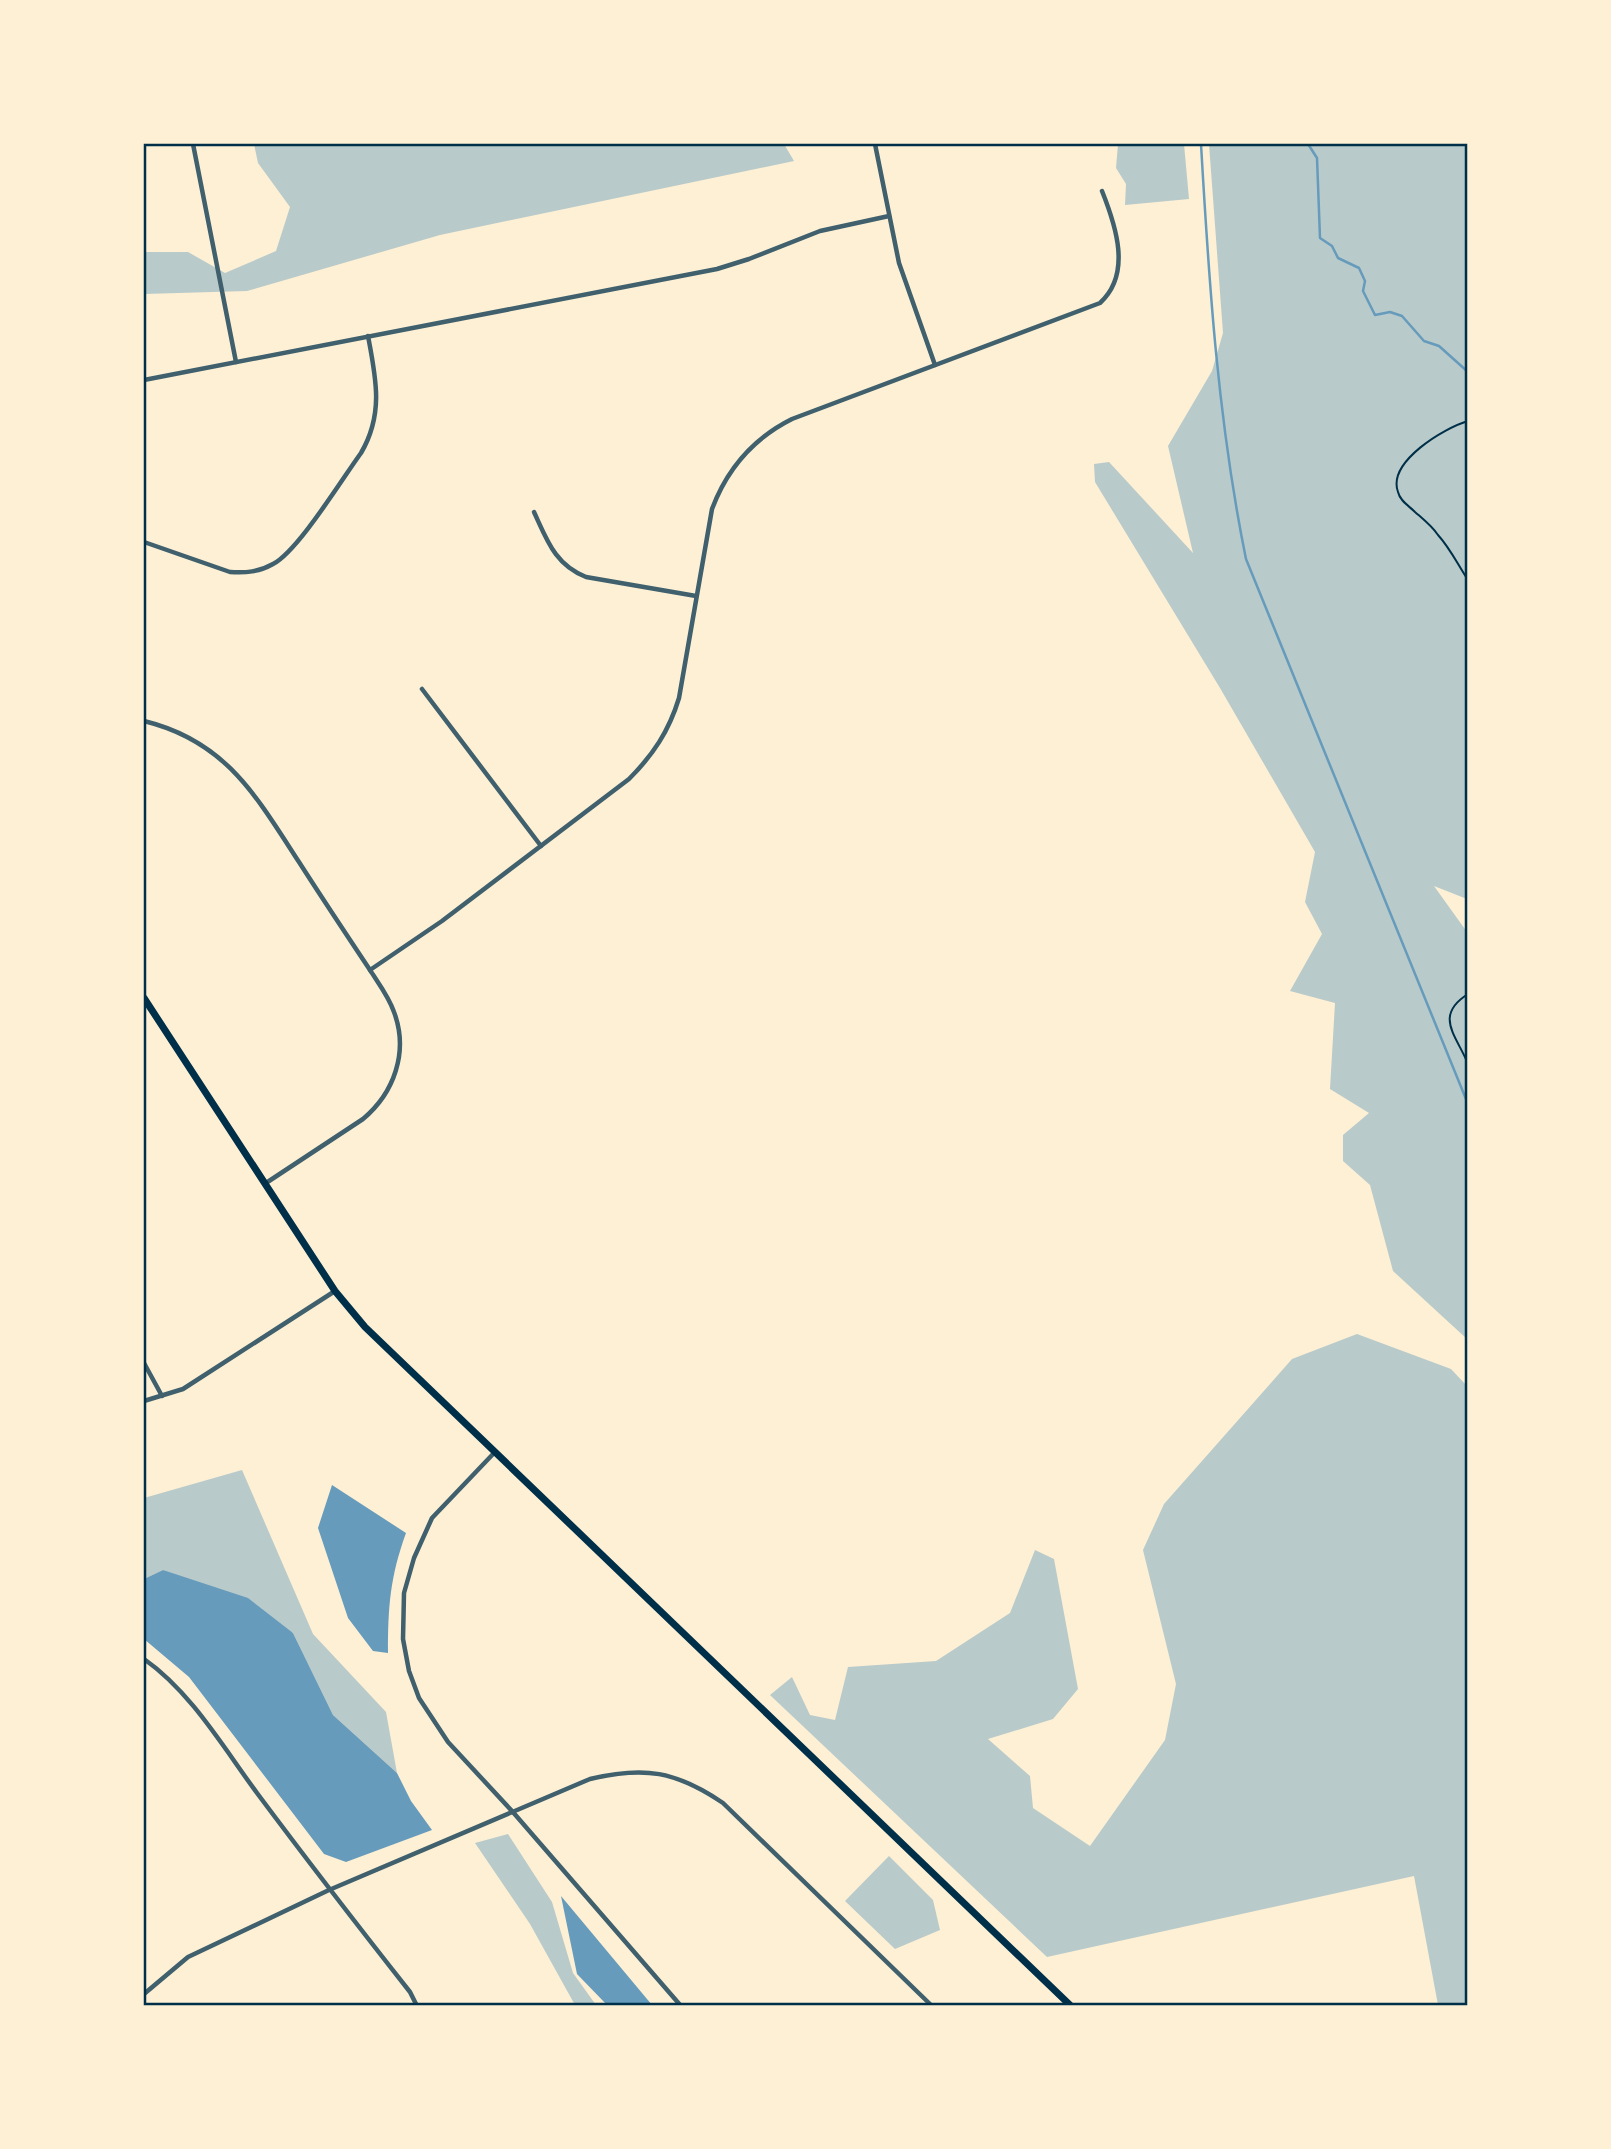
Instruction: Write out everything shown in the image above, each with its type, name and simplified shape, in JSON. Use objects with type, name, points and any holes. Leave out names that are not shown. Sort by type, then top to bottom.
[{"type":"main road","points":[[144,998],[335,1291],[371,1334],[1071,2006]]},
{"type":"street","points":[[193,144],[236,362]]},
{"type":"street","points":[[875,144],[899,262],[935,365]]},
{"type":"street","points":[[370,970],[442,921],[629,779],[646,762],[671,722],[679,698],[708,527],[718,495],[732,470],[763,437],[792,419],[1091,308],[1110,295],[1119,270],[1115,221],[1102,191]]},
{"type":"street","points":[[144,380],[717,269],[820,232],[888,216]]},
{"type":"street","points":[[144,542],[230,572],[244,573],[264,569],[286,554],[361,453],[371,435],[378,396],[368,336]]},
{"type":"street","points":[[534,512],[556,558],[575,572],[586,577],[696,596]]},
{"type":"street","points":[[422,689],[541,846]]},
{"type":"street","points":[[144,721],[187,736],[209,750],[242,779],[370,970],[389,1000],[398,1022],[399,1059],[382,1100],[362,1119],[266,1183]]},
{"type":"street","points":[[144,1401],[183,1390],[335,1291]]},
{"type":"street","points":[[144,1363],[162,1396]]},
{"type":"street","points":[[494,1453],[432,1518],[414,1558],[404,1593],[403,1639],[409,1671],[419,1698],[448,1742],[512,1811],[681,2006]]},
{"type":"street","points":[[144,1659],[166,1678],[193,1708],[329,1890],[410,1992],[417,2006]]},
{"type":"street","points":[[144,1993],[188,1957],[329,1890],[590,1779],[640,1771],[680,1778],[723,1802],[932,2006]]},
{"type":"path","points":[[1468,421],[1450,427],[1414,453],[1404,464],[1396,491],[1438,534],[1468,580]]},
{"type":"path","points":[[1468,994],[1457,1000],[1451,1008],[1450,1017],[1454,1037],[1468,1064]]},
{"type":"shaded area","points":[[254,144],[784,144],[794,161],[440,235],[247,291],[144,294],[144,252],[188,252],[225,273],[276,251],[290,207],[258,163]]},
{"type":"shaded area","points":[[1118,144],[1184,144],[1189,199],[1125,205],[1126,184],[1116,168]]},
{"type":"shaded area","points":[[1209,144],[1467,144],[1467,899],[1434,886],[1467,932],[1467,1339],[1393,1271],[1370,1185],[1343,1161],[1343,1135],[1369,1113],[1330,1089],[1335,1003],[1290,991],[1322,934],[1305,902],[1315,852],[1220,688],[1095,482],[1094,464],[1109,462],[1193,553],[1168,446],[1212,371],[1223,333]]},
{"type":"shaded area","points":[[1357,1334],[1451,1369],[1467,1386],[1467,2005],[1438,2005],[1414,1876],[1047,1957],[770,1695],[792,1677],[810,1715],[835,1720],[848,1667],[936,1661],[1010,1613],[1035,1550],[1054,1559],[1078,1689],[1053,1719],[988,1739],[1030,1776],[1033,1808],[1090,1846],[1165,1740],[1176,1684],[1143,1550],[1164,1504],[1292,1359]]},
{"type":"shaded area","points":[[242,1470],[313,1634],[386,1712],[397,1773],[333,1715],[293,1633],[163,1570],[144,1579],[144,1498]]},
{"type":"shaded area","points":[[508,1834],[552,1902],[573,1973],[596,2005],[575,2005],[530,1924],[475,1843]]},
{"type":"shaded area","points":[[889,1856],[933,1900],[940,1930],[895,1949],[845,1901]]},
{"type":"water","points":[[332,1485],[406,1533],[391,1592],[388,1653],[373,1651],[348,1618],[318,1528]]},
{"type":"water","points":[[163,1570],[248,1598],[293,1633],[333,1715],[397,1773],[411,1801],[432,1830],[346,1862],[324,1854],[189,1677],[144,1639],[144,1579]]},
{"type":"water","points":[[561,1896],[652,2005],[607,2005],[577,1974]]},
{"type":"waterway","points":[[1201,144],[1211,300],[1222,404],[1246,559],[1468,1104]]},
{"type":"waterway","points":[[1308,144],[1317,158],[1320,238],[1332,246],[1338,258],[1359,268],[1365,281],[1363,291],[1375,315],[1390,312],[1402,316],[1424,341],[1439,346],[1468,372]]}]
